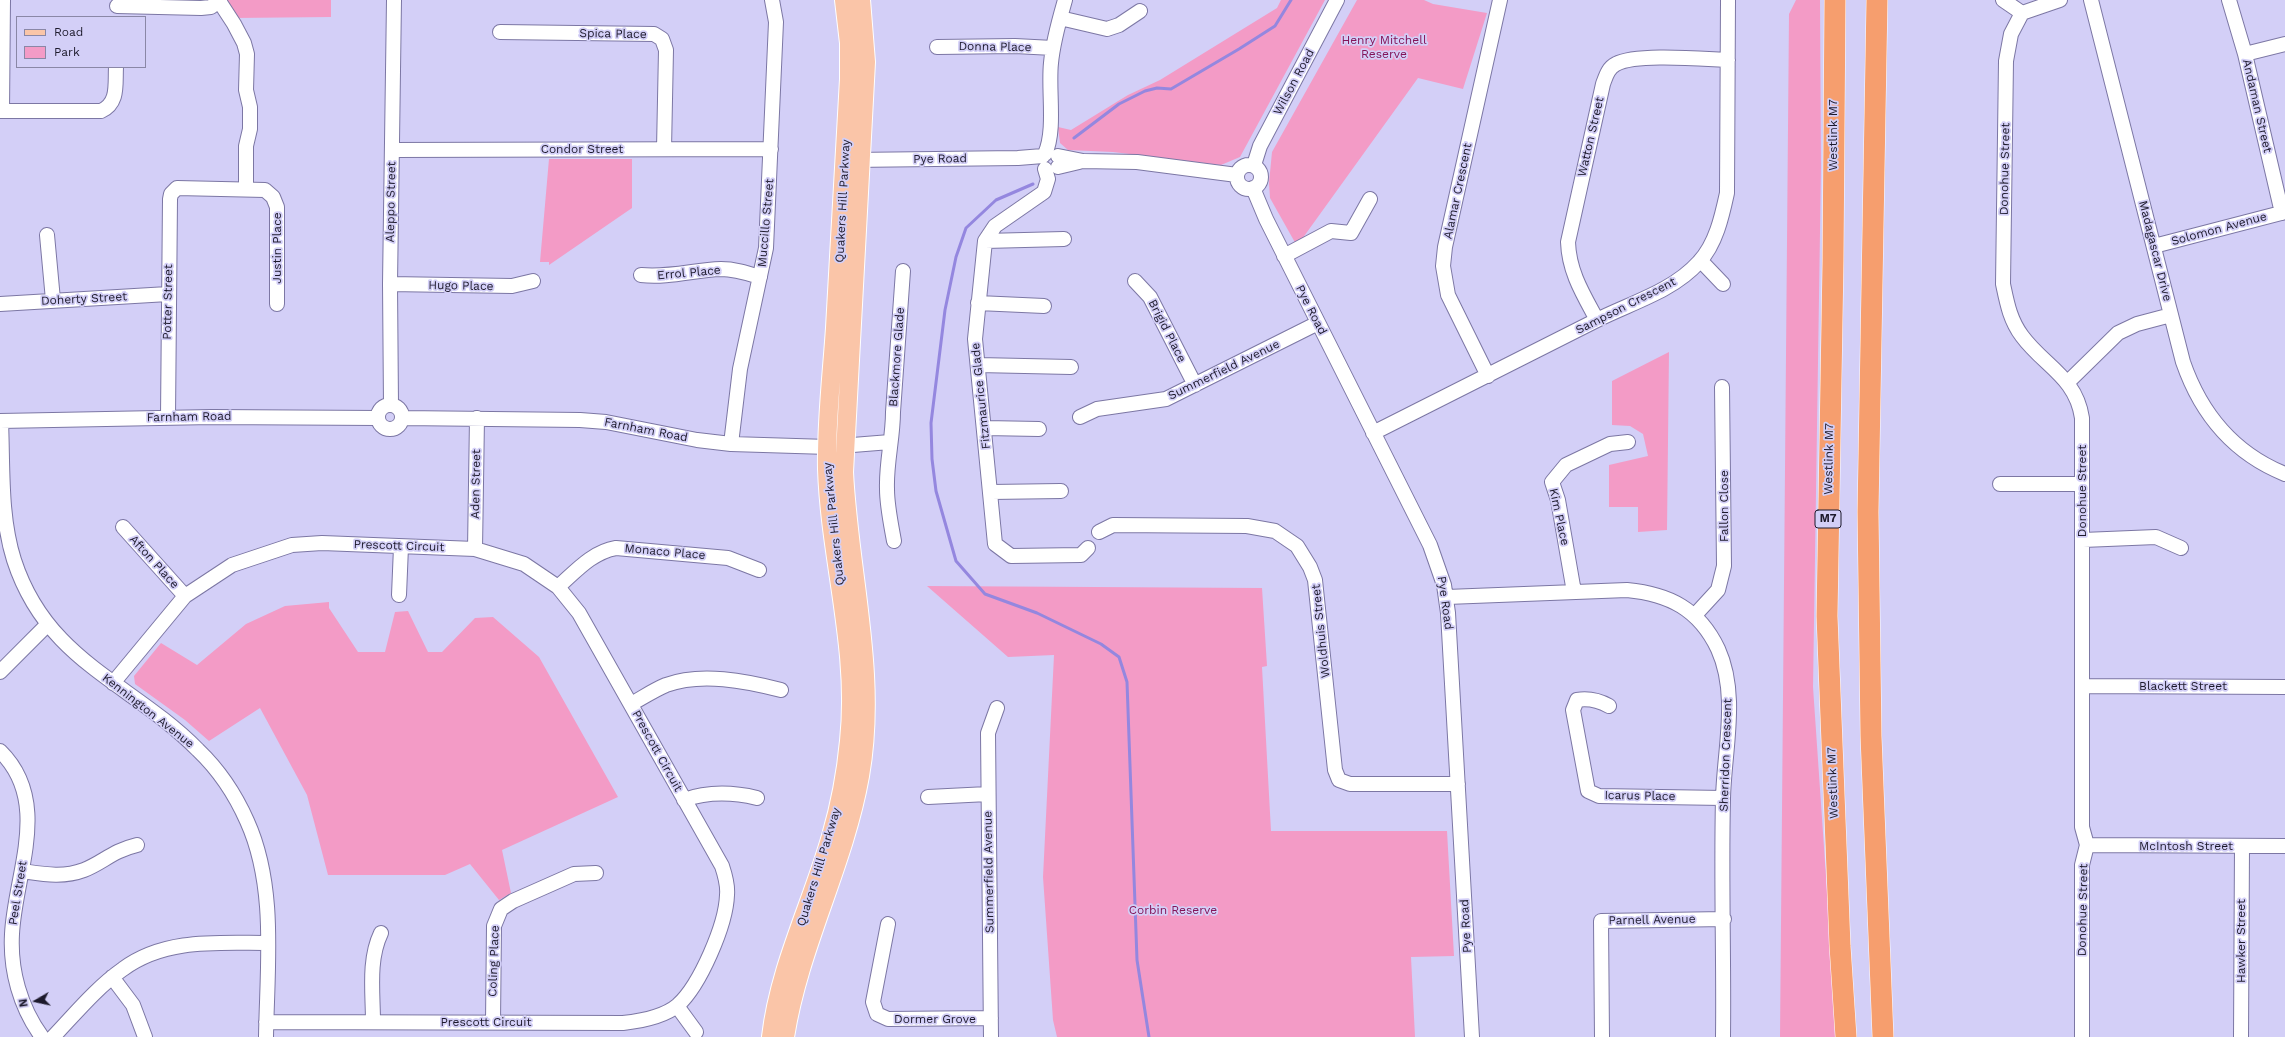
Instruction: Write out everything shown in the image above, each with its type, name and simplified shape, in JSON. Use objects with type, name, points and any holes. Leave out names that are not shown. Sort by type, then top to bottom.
[{"type":"highway","name":"Westlink M7","points":[[1835,0],[1833,262],[1827,616],[1840,946],[1846,1037]]},
{"type":"highway","points":[[1877,0],[1868,512],[1871,736],[1883,1037]]},
{"type":"main road","name":"Quakers Hill Parkway","points":[[844,0],[849,43],[849,79],[853,160]]},
{"type":"main road","name":"Quakers Hill Parkway","points":[[771,1037],[776,1006],[787,964],[831,836],[844,778],[849,739],[851,687],[849,646],[833,536],[829,494],[836,447],[853,160],[866,62],[861,0]]},
{"type":"main road","name":"Quakers Hill Parkway","points":[[785,1037],[801,970],[850,821],[862,756],[865,721],[861,617],[846,503],[836,447]]},
{"type":"street","points":[[3,0],[1,111],[101,111],[109,107],[113,101],[116,68]]},
{"type":"street","name":"Aleppo Street","points":[[391,405],[390,284],[394,0]]},
{"type":"street","name":"Muccillo Street","points":[[730,444],[740,369],[766,248],[772,149],[776,22],[772,0]]},
{"type":"street","points":[[984,241],[995,226],[1044,192],[1050,161],[1050,77],[1053,48],[1065,0]]},
{"type":"street","name":"Wilson Road","points":[[1254,165],[1260,146],[1336,0]]},
{"type":"street","name":"Alamar Crescent","points":[[1488,376],[1448,295],[1443,266],[1445,248],[1500,0]]},
{"type":"street","name":"Sampson Crescent","points":[[1373,433],[1597,320],[1663,289],[1685,276],[1700,261],[1712,241],[1722,218],[1727,193],[1728,0]]},
{"type":"street","points":[[2003,0],[2022,13],[2060,0]]},
{"type":"street","name":"Madagascar Drive","points":[[2091,0],[2171,315],[2190,383],[2204,409],[2236,446],[2279,472]]},
{"type":"street","name":"Andaman Street","points":[[2229,0],[2245,54],[2283,213]]},
{"type":"street","points":[[117,8],[201,8],[211,6],[219,1],[234,24],[244,43],[247,54],[246,90],[250,107],[250,129],[246,146],[246,189]]},
{"type":"street","points":[[1060,18],[1107,29],[1119,26],[1140,11]]},
{"type":"street","name":"Donohue Street","points":[[2022,13],[2010,34],[2006,61],[2004,284],[2009,312],[2022,336],[2068,382],[2080,403],[2082,418],[2082,827],[2087,846],[2082,865],[2082,1037]]},
{"type":"street","name":"Spica Place","points":[[500,32],[654,34],[662,39],[666,50],[664,148]]},
{"type":"street","points":[[2245,54],[2285,44]]},
{"type":"street","name":"Donna Place","points":[[937,47],[1015,46],[1053,48]]},
{"type":"street","name":"Watton Street","points":[[1597,320],[1572,273],[1568,242],[1603,84],[1607,72],[1616,64],[1643,58],[1728,60]]},
{"type":"street","name":"Condor Street","points":[[392,150],[664,148],[772,149]]},
{"type":"street","name":"Pye Road","points":[[853,160],[1018,158],[1050,161],[1137,162],[1237,175]]},
{"type":"street","points":[[1254,165],[1260,171],[1261,179],[1253,188],[1241,186],[1237,175],[1243,166],[1254,165]]},
{"type":"street","name":"Justin Place","points":[[177,188],[265,190],[274,197],[278,207],[277,304]]},
{"type":"street","name":"Potter Street","points":[[168,418],[170,199],[171,194],[177,188]]},
{"type":"street","name":"Pye Road","points":[[1253,188],[1284,256],[1436,559],[1447,598],[1472,1037]]},
{"type":"street","points":[[1284,256],[1331,231],[1351,233],[1370,199]]},
{"type":"street","name":"Solomon Avenue","points":[[2154,246],[2283,213]]},
{"type":"street","points":[[46,235],[53,300]]},
{"type":"street","points":[[984,241],[1064,239]]},
{"type":"street","name":"Fitzmaurice Glade","points":[[984,241],[975,339],[996,544],[1011,556],[1081,555],[1088,548]]},
{"type":"street","points":[[1700,261],[1723,284]]},
{"type":"street","name":"Errol Place","points":[[641,275],[663,277],[720,269],[740,271],[760,277]]},
{"type":"street","name":"Blackmore Glade","points":[[894,541],[887,484],[890,446],[893,431],[903,271]]},
{"type":"street","name":"Hugo Place","points":[[390,284],[512,286],[533,281]]},
{"type":"street","name":"Brigid Place","points":[[1135,281],[1150,297],[1195,385]]},
{"type":"street","name":"Doherty Street","points":[[0,304],[168,294]]},
{"type":"street","points":[[978,303],[1044,306]]},
{"type":"street","points":[[2068,382],[2118,333],[2137,324],[2171,315]]},
{"type":"street","name":"Summerfield Avenue","points":[[1080,417],[1097,409],[1158,401],[1195,385],[1318,324]]},
{"type":"street","points":[[978,365],[1071,367]]},
{"type":"street","name":"Fallon Close","points":[[1695,616],[1718,590],[1724,566],[1722,387]]},
{"type":"street","points":[[391,405],[400,410],[402,418],[399,425],[389,429],[380,424],[378,418],[381,408],[391,405]]},
{"type":"street","name":"Farnham Road","points":[[0,421],[168,418],[378,418]]},
{"type":"street","name":"Farnham Road","points":[[402,418],[476,418],[606,422],[697,440],[730,444],[836,447],[890,446]]},
{"type":"street","name":"Aden Street","points":[[475,549],[476,418]]},
{"type":"street","name":"Kennington Avenue","points":[[0,421],[4,539],[24,584],[48,624],[66,646],[198,749],[217,771],[235,798],[248,822],[261,866],[266,908],[266,1037]]},
{"type":"street","points":[[985,428],[1039,429]]},
{"type":"street","name":"Kim Place","points":[[1574,592],[1558,500],[1552,482],[1566,465],[1610,444],[1628,442]]},
{"type":"street","points":[[2000,484],[2082,484]]},
{"type":"street","points":[[991,492],[1061,491]]},
{"type":"street","name":"Woldhuis Street","points":[[1099,532],[1113,525],[1247,526],[1275,531],[1297,546],[1310,566],[1315,580],[1336,784],[1458,784]]},
{"type":"street","name":"Afton Place","points":[[123,527],[185,596]]},
{"type":"street","points":[[2083,540],[2156,537],[2180,548]]},
{"type":"street","name":"Prescott Circuit","points":[[112,683],[185,596],[232,565],[292,545],[322,543],[475,549],[524,564],[558,587],[579,613],[722,866],[727,894],[725,910],[708,961],[697,981],[677,1006],[656,1016],[635,1022],[266,1022]]},
{"type":"street","points":[[399,595],[401,547]]},
{"type":"street","name":"Monaco Place","points":[[558,587],[594,556],[603,551],[616,548],[728,558],[759,570]]},
{"type":"street","name":"Sherridon Crescent","points":[[1447,598],[1627,590],[1644,592],[1661,596],[1695,616],[1710,634],[1718,651],[1728,688],[1729,715],[1723,798],[1723,1037]]},
{"type":"street","points":[[0,672],[48,624]]},
{"type":"street","points":[[631,704],[664,686],[684,680],[736,680],[780,690]]},
{"type":"street","name":"Blackett Street","points":[[2082,686],[2285,687]]},
{"type":"street","name":"Icarus Place","points":[[1609,706],[1598,700],[1586,698],[1576,700],[1573,710],[1588,791],[1599,796],[1723,798]]},
{"type":"street","name":"Summerfield Avenue","points":[[992,1037],[988,733],[997,708]]},
{"type":"street","name":"Peel Street","points":[[0,751],[18,776],[28,810],[28,829],[13,920],[13,963],[20,997],[42,1037]]},
{"type":"street","points":[[684,800],[708,793],[732,793],[757,798]]},
{"type":"street","points":[[928,797],[988,794]]},
{"type":"street","points":[[22,871],[51,875],[77,872],[121,849],[137,845]]},
{"type":"street","name":"McIntosh Street","points":[[2087,846],[2285,846]]},
{"type":"street","name":"Hawker Street","points":[[2241,1037],[2242,846]]},
{"type":"street","name":"Coling Place","points":[[493,1022],[494,926],[501,909],[513,901],[574,874],[596,873]]},
{"type":"street","name":"Parnell Avenue","points":[[1602,1037],[1601,921],[1724,919]]},
{"type":"street","name":"Dormer Grove","points":[[888,924],[873,1002],[877,1014],[888,1019],[991,1018]]},
{"type":"street","points":[[373,1022],[373,966],[375,951],[381,933]]},
{"type":"street","points":[[53,1037],[112,977],[143,957],[180,946],[207,943],[267,943]]},
{"type":"street","points":[[112,977],[132,1005],[145,1037]]},
{"type":"street","points":[[677,1006],[696,1032]]},
{"type":"green space","points":[[226,0],[331,0],[331,17],[234,18]]},
{"type":"green space","points":[[1281,0],[1325,0],[1240,157],[1221,165],[1113,152],[1068,150],[1060,143],[1058,127],[1071,130],[1128,95],[1160,80],[1277,8]]},
{"type":"green space","name":"Henry Mitchell Reserve","points":[[1357,0],[1424,0],[1433,4],[1487,13],[1463,89],[1418,78],[1297,246],[1270,198],[1269,183],[1272,152]]},
{"type":"green space","points":[[1796,0],[1820,0],[1821,167],[1813,687],[1837,1037],[1780,1037],[1789,14]]},
{"type":"green space","points":[[549,159],[632,159],[632,208],[549,265],[549,262],[540,262]]},
{"type":"green space","points":[[1669,352],[1667,530],[1638,532],[1638,507],[1609,507],[1609,465],[1648,456],[1643,434],[1630,426],[1612,425],[1612,381]]},
{"type":"green space","name":"Corbin Reserve","points":[[927,586],[1262,588],[1267,666],[1262,667],[1271,831],[1447,831],[1454,956],[1411,957],[1415,1037],[1057,1037],[1053,1020],[1043,877],[1054,655],[1008,657]]},
{"type":"green space","points":[[329,602],[329,608],[358,652],[385,652],[395,612],[408,611],[428,652],[442,652],[475,618],[493,617],[539,657],[618,797],[502,850],[511,893],[499,900],[470,864],[445,875],[328,875],[307,795],[260,708],[209,741],[185,720],[135,684],[134,676],[161,643],[197,665],[246,624],[285,606]]},
{"type":"waterway","points":[[1074,138],[1119,104],[1145,91],[1157,88],[1171,89],[1239,49],[1275,26],[1291,0]]},
{"type":"waterway","points":[[1033,184],[996,200],[966,228],[956,257],[945,310],[931,423],[932,459],[936,491],[956,561],[985,594],[1037,613],[1101,644],[1119,657],[1127,682],[1137,960],[1149,1037]]}]
